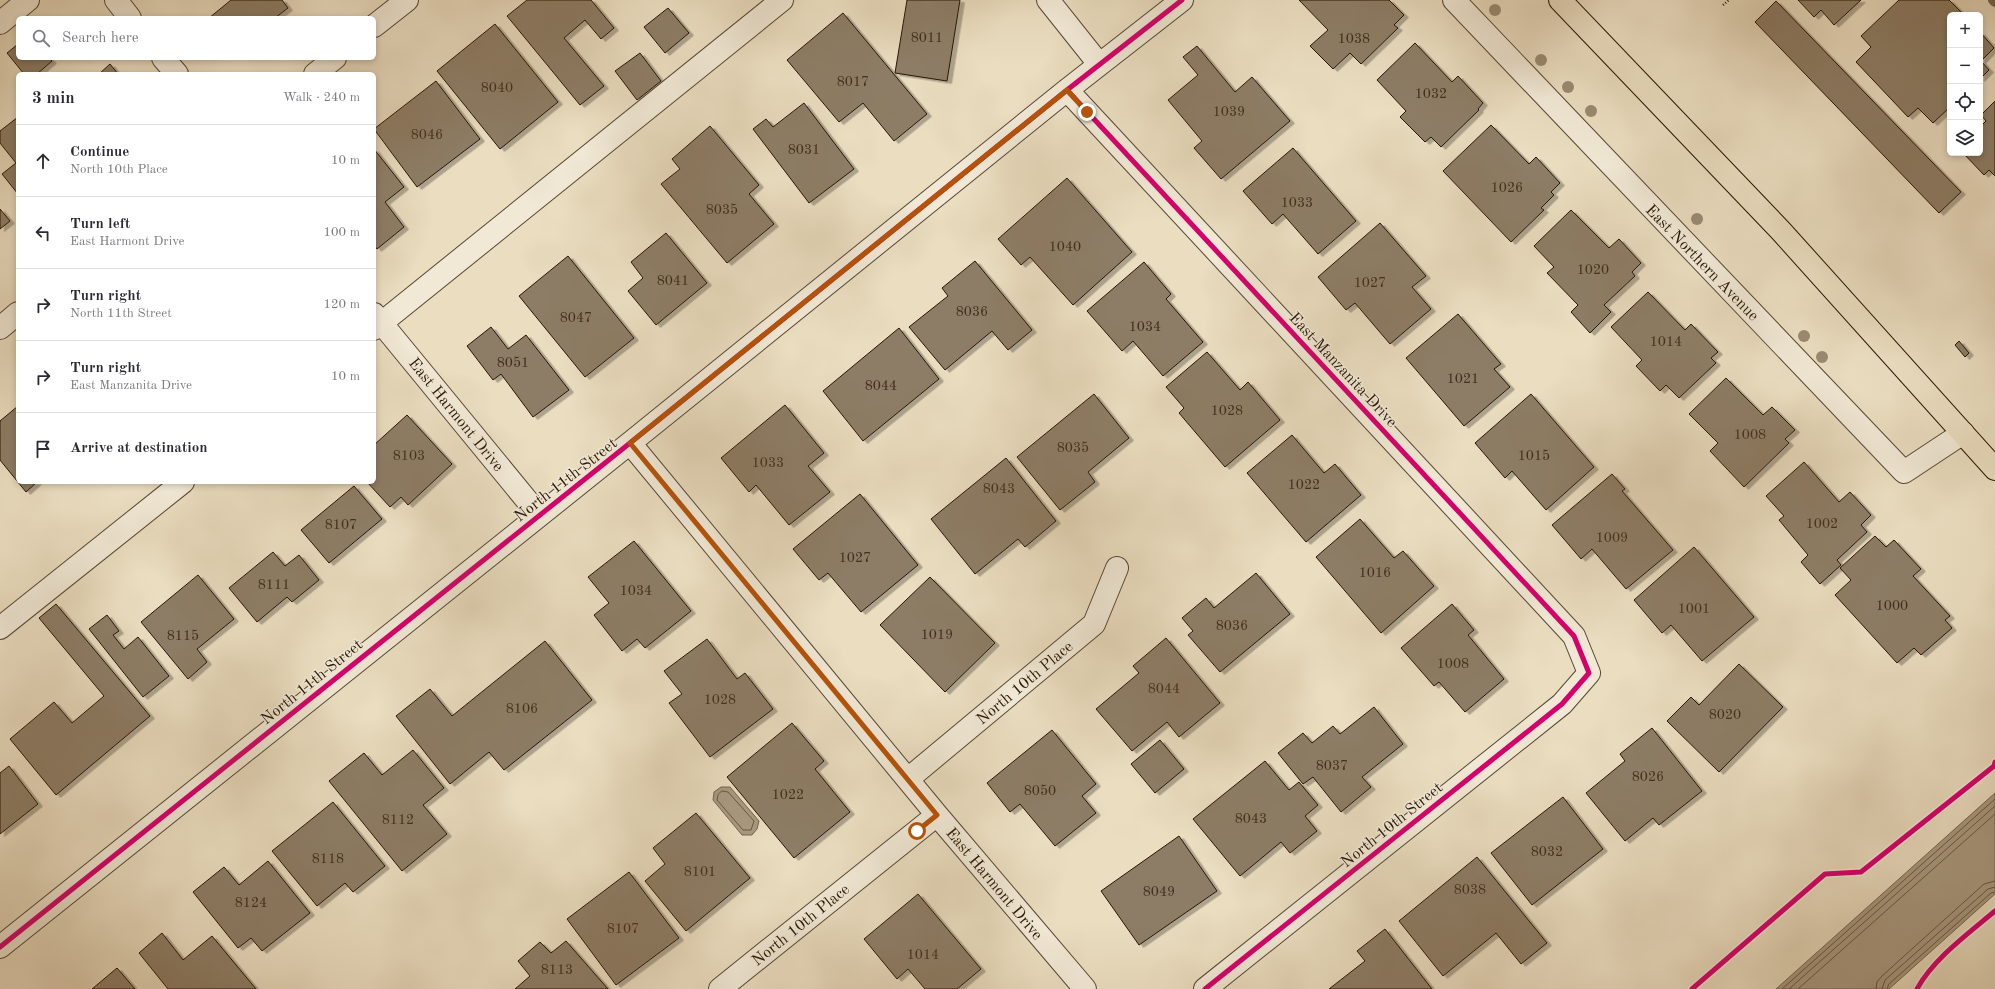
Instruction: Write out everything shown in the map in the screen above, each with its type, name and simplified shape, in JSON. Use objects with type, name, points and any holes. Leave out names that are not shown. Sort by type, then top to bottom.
[{"type":"main road","points":[[1560,0],[1781,231],[1995,469]]},
{"type":"street","points":[[0,23],[28,0]]},
{"type":"street","points":[[116,0],[128,16]]},
{"type":"street","points":[[376,24],[407,0]]},
{"type":"street","points":[[376,322],[782,0]]},
{"type":"street","points":[[1048,0],[1099,64]]},
{"type":"street","name":"North 11th Street","points":[[0,947],[630,443],[1099,64],[1182,0]]},
{"type":"street","name":"East Northern Avenue","points":[[1454,0],[1904,472],[1963,432]]},
{"type":"street","points":[[165,60],[174,72]]},
{"type":"street","points":[[318,72],[332,60]]},
{"type":"street","name":"East Manzanita Drive","points":[[1067,90],[1574,636],[1589,673]]},
{"type":"street","points":[[0,328],[16,315]]},
{"type":"street","name":"East Harmont Drive","points":[[376,322],[539,515]]},
{"type":"street","name":"East Harmont Drive","points":[[630,443],[937,815],[1085,989]]},
{"type":"street","points":[[0,628],[180,484]]},
{"type":"street","name":"North 10th Place","points":[[908,779],[1094,624],[1117,568]]},
{"type":"street","name":"North 10th Street","points":[[1205,989],[1562,704],[1589,673]]},
{"type":"street","name":"North 10th Place","points":[[720,989],[937,815]]},
{"type":"path","points":[[1723,5],[1729,0]]},
{"type":"water","points":[[721,787],[730,787],[759,821],[757,829],[752,835],[742,835],[713,800],[714,792]]},
{"type":"water","points":[[1995,793],[1995,894],[1889,989],[1776,989]]},
{"type":"building","points":[[231,0],[282,0],[288,8],[278,16],[211,16]]},
{"type":"building","points":[[527,0],[591,0],[614,28],[601,39],[585,20],[564,38],[604,86],[580,105],[507,16]]},
{"type":"building","points":[[907,0],[960,0],[947,81],[895,73]]},
{"type":"building","points":[[1299,0],[1389,0],[1404,15],[1394,25],[1398,28],[1361,64],[1350,53],[1333,69],[1310,46],[1328,30]]},
{"type":"building","points":[[1798,0],[1861,0],[1834,25],[1821,10],[1814,17]]},
{"type":"building","points":[[1899,0],[1949,0],[1961,12],[1947,12],[1947,110],[1933,123],[1918,108],[1908,117],[1856,62],[1871,47],[1861,36]]},
{"type":"building","points":[[1776,1],[1961,192],[1939,213],[1755,22]]},
{"type":"building","points":[[668,8],[689,33],[665,53],[644,27]]},
{"type":"building","points":[[843,13],[927,114],[894,141],[863,103],[839,122],[787,60]]},
{"type":"building","points":[[495,24],[558,102],[500,149],[437,71]]},
{"type":"building","points":[[1983,35],[1994,48],[1983,59]]},
{"type":"building","points":[[1415,43],[1452,82],[1458,76],[1483,103],[1478,109],[1479,110],[1441,147],[1431,137],[1425,142],[1400,117],[1406,111],[1377,80]]},
{"type":"building","points":[[16,46],[16,60],[52,61],[39,72],[22,72],[7,53]]},
{"type":"building","points":[[1197,46],[1235,92],[1252,77],[1290,121],[1221,179],[1194,148],[1202,141],[1168,100],[1198,75],[1183,57]]},
{"type":"building","points":[[640,53],[661,81],[637,100],[615,71]]},
{"type":"building","points":[[1983,63],[1989,70],[1983,76]]},
{"type":"building","points":[[110,64],[116,72],[101,72]]},
{"type":"building","points":[[436,81],[480,139],[417,187],[376,132],[376,127]]},
{"type":"building","points":[[1995,101],[1995,176],[1989,170],[1984,175],[1966,156],[1983,156],[1983,124],[1986,121],[1983,117],[1983,113]]},
{"type":"building","points":[[804,103],[854,169],[809,203],[753,129],[766,119],[773,127]]},
{"type":"building","points":[[16,119],[16,163],[0,143],[0,131]]},
{"type":"building","points":[[1491,125],[1529,164],[1536,157],[1560,183],[1551,192],[1554,195],[1541,208],[1544,210],[1511,242],[1443,171]]},
{"type":"building","points":[[710,126],[759,185],[749,194],[774,224],[727,263],[661,184],[680,169],[672,159]]},
{"type":"building","points":[[1293,148],[1356,221],[1318,254],[1283,214],[1272,224],[1243,191]]},
{"type":"building","points":[[376,152],[404,187],[385,202],[404,227],[377,249]]},
{"type":"building","points":[[16,163],[16,192],[2,174]]},
{"type":"building","points":[[1067,178],[1132,252],[1073,305],[1030,257],[1021,265],[998,239]]},
{"type":"building","points":[[0,209],[10,221],[0,229]]},
{"type":"building","points":[[1571,210],[1609,248],[1619,239],[1641,263],[1632,272],[1635,276],[1604,305],[1611,312],[1590,333],[1571,312],[1578,305],[1547,273],[1554,267],[1534,246]]},
{"type":"building","points":[[1380,223],[1426,276],[1412,287],[1431,309],[1390,344],[1355,303],[1346,310],[1318,277]]},
{"type":"building","points":[[666,233],[707,283],[656,325],[628,291],[643,278],[631,262]]},
{"type":"building","points":[[568,256],[634,338],[585,377],[519,296]]},
{"type":"building","points":[[975,261],[1032,330],[1008,350],[992,331],[945,370],[909,327],[948,296],[942,288]]},
{"type":"building","points":[[1144,262],[1171,294],[1166,299],[1203,342],[1163,376],[1133,341],[1122,351],[1087,311]]},
{"type":"building","points":[[1648,292],[1685,330],[1691,324],[1718,352],[1711,358],[1716,363],[1679,398],[1666,385],[1660,391],[1636,366],[1642,360],[1611,327]]},
{"type":"building","points":[[1458,314],[1501,364],[1494,369],[1510,387],[1464,426],[1406,358]]},
{"type":"building","points":[[491,327],[508,349],[526,335],[569,390],[533,417],[501,374],[493,380],[467,346]]},
{"type":"building","points":[[899,328],[939,379],[863,441],[823,391]]},
{"type":"building","points":[[1959,341],[1969,353],[1965,357],[1955,345]]},
{"type":"building","points":[[1207,352],[1240,390],[1248,382],[1280,420],[1225,467],[1179,413],[1184,408],[1166,387]]},
{"type":"building","points":[[1726,378],[1763,415],[1772,407],[1795,430],[1785,439],[1789,443],[1744,487],[1710,451],[1718,443],[1689,414]]},
{"type":"building","points":[[1094,394],[1129,438],[1088,472],[1095,482],[1060,510],[1017,457]]},
{"type":"building","points":[[1531,394],[1594,467],[1546,510],[1512,471],[1505,478],[1475,443]]},
{"type":"building","points":[[785,405],[824,453],[808,466],[830,492],[789,525],[756,485],[749,492],[721,458]]},
{"type":"building","points":[[16,408],[16,480],[0,460],[0,421]]},
{"type":"building","points":[[407,415],[452,464],[408,505],[401,497],[390,507],[369,484],[376,484],[376,443]]},
{"type":"building","points":[[1292,435],[1324,473],[1335,464],[1361,495],[1306,542],[1247,473]]},
{"type":"building","points":[[1006,458],[1056,521],[1025,547],[1018,539],[975,574],[931,519]]},
{"type":"building","points":[[1804,462],[1839,502],[1850,492],[1871,515],[1861,525],[1867,532],[1837,560],[1841,565],[1820,584],[1801,562],[1808,555],[1779,520],[1784,516],[1766,496]]},
{"type":"building","points":[[1612,474],[1625,489],[1622,491],[1673,550],[1626,589],[1592,549],[1581,559],[1552,525]]},
{"type":"building","points":[[20,484],[35,484],[26,492]]},
{"type":"building","points":[[354,486],[382,519],[329,563],[301,530]]},
{"type":"building","points":[[860,494],[918,565],[861,612],[828,573],[819,580],[793,549]]},
{"type":"building","points":[[1360,519],[1394,558],[1403,551],[1434,586],[1381,633],[1316,557]]},
{"type":"building","points":[[1875,536],[1886,547],[1894,540],[1921,569],[1913,576],[1950,616],[1945,620],[1952,628],[1921,655],[1914,648],[1897,663],[1835,595],[1851,580],[1840,568]]},
{"type":"building","points":[[634,541],[691,611],[645,648],[637,639],[622,651],[594,615],[609,603],[588,577]]},
{"type":"building","points":[[1694,547],[1754,617],[1702,661],[1671,625],[1662,633],[1634,600]]},
{"type":"building","points":[[273,552],[285,566],[299,555],[319,580],[292,602],[287,597],[257,622],[229,588]]},
{"type":"building","points":[[1256,573],[1290,614],[1220,672],[1188,635],[1193,631],[1182,618],[1206,598],[1214,608]]},
{"type":"building","points":[[198,575],[234,619],[197,649],[207,662],[188,679],[141,622]]},
{"type":"building","points":[[930,577],[995,643],[945,692],[880,625]]},
{"type":"building","points":[[56,604],[150,716],[56,795],[10,739],[54,702],[72,723],[104,696],[39,618]]},
{"type":"building","points":[[1452,604],[1474,630],[1468,635],[1504,679],[1465,712],[1439,682],[1434,686],[1401,648]]},
{"type":"building","points":[[107,615],[119,631],[113,635],[124,649],[138,637],[169,676],[143,697],[89,629]]},
{"type":"building","points":[[1166,638],[1220,703],[1179,737],[1167,722],[1132,751],[1096,709],[1139,673],[1133,666]]},
{"type":"building","points":[[707,639],[737,679],[745,673],[773,709],[710,757],[669,703],[682,694],[664,671]]},
{"type":"building","points":[[545,641],[592,700],[504,770],[489,752],[450,784],[396,716],[430,689],[452,716]]},
{"type":"building","points":[[1739,664],[1783,707],[1719,772],[1667,721],[1691,697],[1699,705]]},
{"type":"building","points":[[1374,707],[1403,744],[1362,777],[1371,787],[1341,812],[1313,777],[1303,784],[1278,753],[1303,733],[1312,743],[1333,726],[1340,734]]},
{"type":"building","points":[[792,723],[824,761],[815,769],[850,812],[794,858],[727,777]]},
{"type":"building","points":[[1652,728],[1702,791],[1659,825],[1653,818],[1625,841],[1586,793],[1625,761],[1620,754]]},
{"type":"building","points":[[1052,730],[1096,784],[1082,796],[1096,813],[1055,846],[1020,804],[1010,812],[987,783]]},
{"type":"building","points":[[1160,740],[1184,769],[1155,793],[1131,764]]},
{"type":"building","points":[[413,750],[444,788],[423,805],[447,834],[402,871],[329,781],[364,753],[382,775]]},
{"type":"building","points":[[1265,761],[1289,790],[1299,782],[1318,805],[1305,816],[1317,831],[1290,853],[1281,842],[1240,876],[1193,819]]},
{"type":"building","points":[[9,766],[38,804],[0,834],[0,773]]},
{"type":"building","points":[[1563,797],[1603,849],[1532,905],[1491,853]]},
{"type":"building","points":[[333,802],[385,866],[353,892],[345,883],[317,906],[272,851]]},
{"type":"building","points":[[696,813],[750,878],[686,931],[645,881],[665,864],[653,848]]},
{"type":"building","points":[[1179,836],[1217,891],[1139,945],[1101,891]]},
{"type":"building","points":[[1477,857],[1547,943],[1521,964],[1496,933],[1443,976],[1399,921]]},
{"type":"building","points":[[268,861],[310,913],[262,951],[251,938],[238,948],[193,892],[224,867],[239,885]]},
{"type":"building","points":[[629,872],[679,938],[616,985],[567,919]]},
{"type":"building","points":[[918,894],[981,969],[957,989],[925,989],[908,969],[897,979],[864,939]]},
{"type":"building","points":[[1385,929],[1432,989],[1329,989],[1365,961],[1357,951]]},
{"type":"building","points":[[162,933],[183,960],[212,936],[256,989],[168,989],[139,953]]},
{"type":"building","points":[[566,941],[608,989],[515,989],[530,976],[518,961],[540,942],[551,953]]},
{"type":"building","points":[[117,968],[135,989],[92,989]]},
{"type":"cycle path","points":[[0,947],[630,443],[1067,90],[1182,0]]},
{"type":"cycle path","points":[[1067,90],[1574,636],[1589,673],[1562,704],[1205,989]]},
{"type":"cycle path","points":[[1692,989],[1825,874],[1861,872],[1994,766],[1995,762]]},
{"type":"cycle path","points":[[1917,989],[1932,967],[1963,937],[1995,911]]},
{"type":"route","points":[[917,831],[937,815],[630,443],[1067,90],[1087,112]]}]
